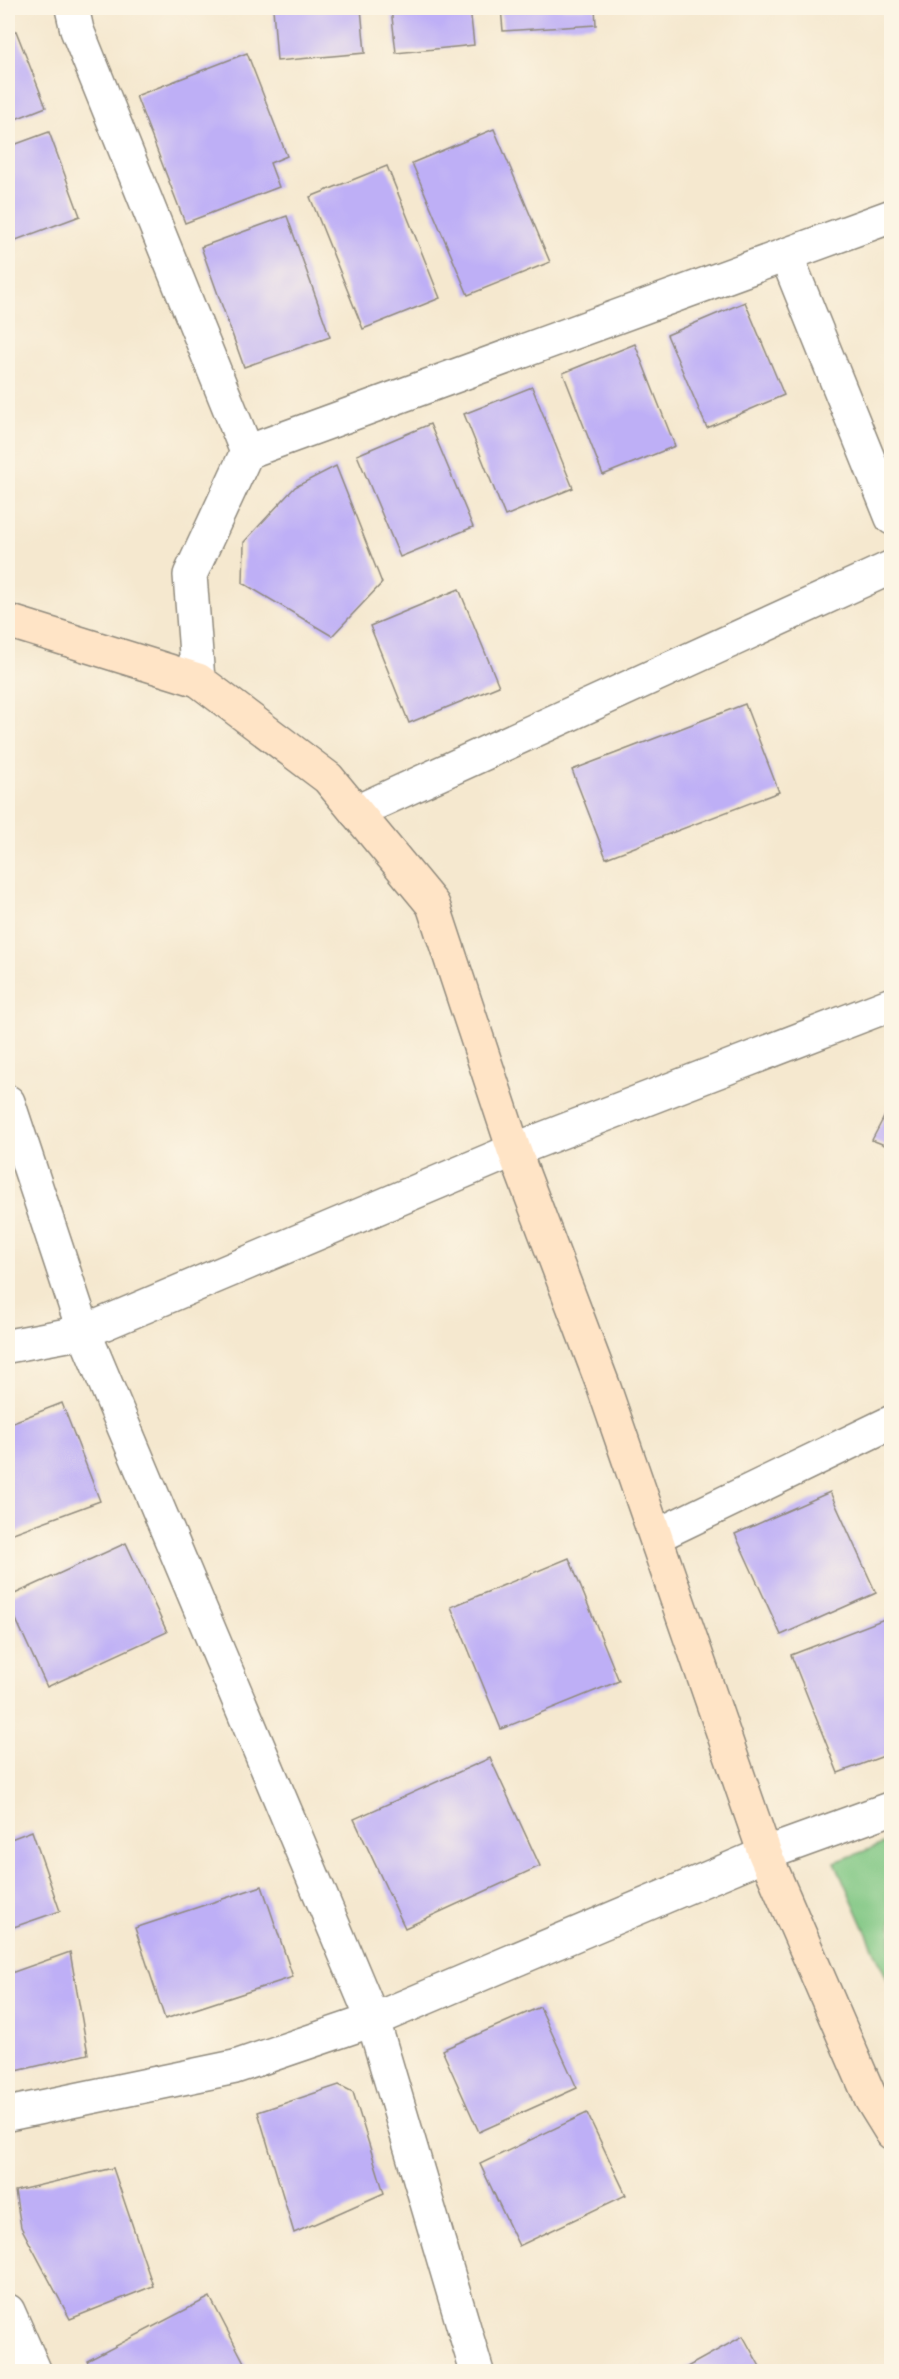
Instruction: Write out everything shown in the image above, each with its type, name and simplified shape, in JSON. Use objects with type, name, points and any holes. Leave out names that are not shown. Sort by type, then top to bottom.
[{"type":"street","points":[[72,8],[81,41],[247,452]]},
{"type":"street","points":[[198,680],[190,575],[247,452],[891,216]]},
{"type":"street","points":[[786,255],[891,518]]},
{"type":"street","points":[[356,812],[891,567]]},
{"type":"street","points":[[8,621],[198,680],[327,778],[433,904],[514,1150],[603,1385],[765,1854],[871,2098],[891,2133]]},
{"type":"street","points":[[8,1346],[84,1332],[514,1150],[891,1004]]},
{"type":"street","points":[[8,1102],[84,1332],[373,2020],[477,2372]]},
{"type":"street","points":[[656,1536],[891,1422]]},
{"type":"street","points":[[8,2115],[236,2067],[373,2020],[765,1854],[891,1808]]},
{"type":"street","points":[[8,2311],[35,2372]]},
{"type":"green space","points":[[892,1841],[891,1988],[835,1862]]},
{"type":"building","points":[[273,8],[361,8],[365,53],[277,61]]},
{"type":"building","points":[[391,8],[470,8],[474,45],[396,53]]},
{"type":"building","points":[[501,8],[595,8],[596,25],[503,31]]},
{"type":"building","points":[[16,31],[46,107],[8,122],[8,34]]},
{"type":"building","points":[[247,53],[287,156],[270,163],[279,187],[185,223],[136,96]]},
{"type":"building","points":[[494,129],[550,262],[468,295],[412,163]]},
{"type":"building","points":[[49,132],[80,216],[8,243],[8,147]]},
{"type":"building","points":[[387,166],[440,298],[363,329],[310,197]]},
{"type":"building","points":[[287,216],[330,337],[244,367],[201,247]]},
{"type":"building","points":[[745,302],[784,395],[707,428],[667,335]]},
{"type":"building","points":[[635,344],[675,446],[603,475],[563,373]]},
{"type":"building","points":[[532,387],[573,488],[505,516],[464,414]]},
{"type":"building","points":[[430,424],[473,527],[400,557],[357,455]]},
{"type":"building","points":[[336,466],[382,583],[332,636],[243,583],[244,542],[295,487]]},
{"type":"building","points":[[459,589],[499,686],[409,723],[370,626]]},
{"type":"building","points":[[745,704],[779,792],[606,858],[572,770]]},
{"type":"building","points":[[892,1102],[892,1148],[872,1140]]},
{"type":"building","points":[[62,1403],[100,1501],[8,1535],[8,1424]]},
{"type":"building","points":[[830,1492],[876,1593],[781,1635],[735,1534]]},
{"type":"building","points":[[126,1543],[167,1632],[47,1687],[8,1602],[8,1597]]},
{"type":"building","points":[[569,1558],[619,1681],[501,1729],[451,1607]]},
{"type":"building","points":[[892,1616],[892,1753],[838,1773],[791,1655]]},
{"type":"building","points":[[490,1758],[540,1866],[405,1928],[354,1819]]},
{"type":"building","points":[[32,1831],[60,1911],[8,1929],[8,1840]]},
{"type":"building","points":[[262,1886],[293,1977],[165,2019],[135,1928]]},
{"type":"building","points":[[70,1952],[88,2054],[8,2073],[8,1974]]},
{"type":"building","points":[[540,2007],[577,2088],[479,2132],[442,2050]]},
{"type":"building","points":[[339,2085],[353,2092],[384,2193],[294,2233],[258,2112]]},
{"type":"building","points":[[587,2113],[626,2195],[519,2246],[480,2164]]},
{"type":"building","points":[[113,2168],[153,2286],[70,2319],[21,2227],[15,2191]]},
{"type":"building","points":[[210,2297],[249,2372],[93,2372],[87,2361]]},
{"type":"building","points":[[743,2336],[763,2372],[678,2372]]}]
